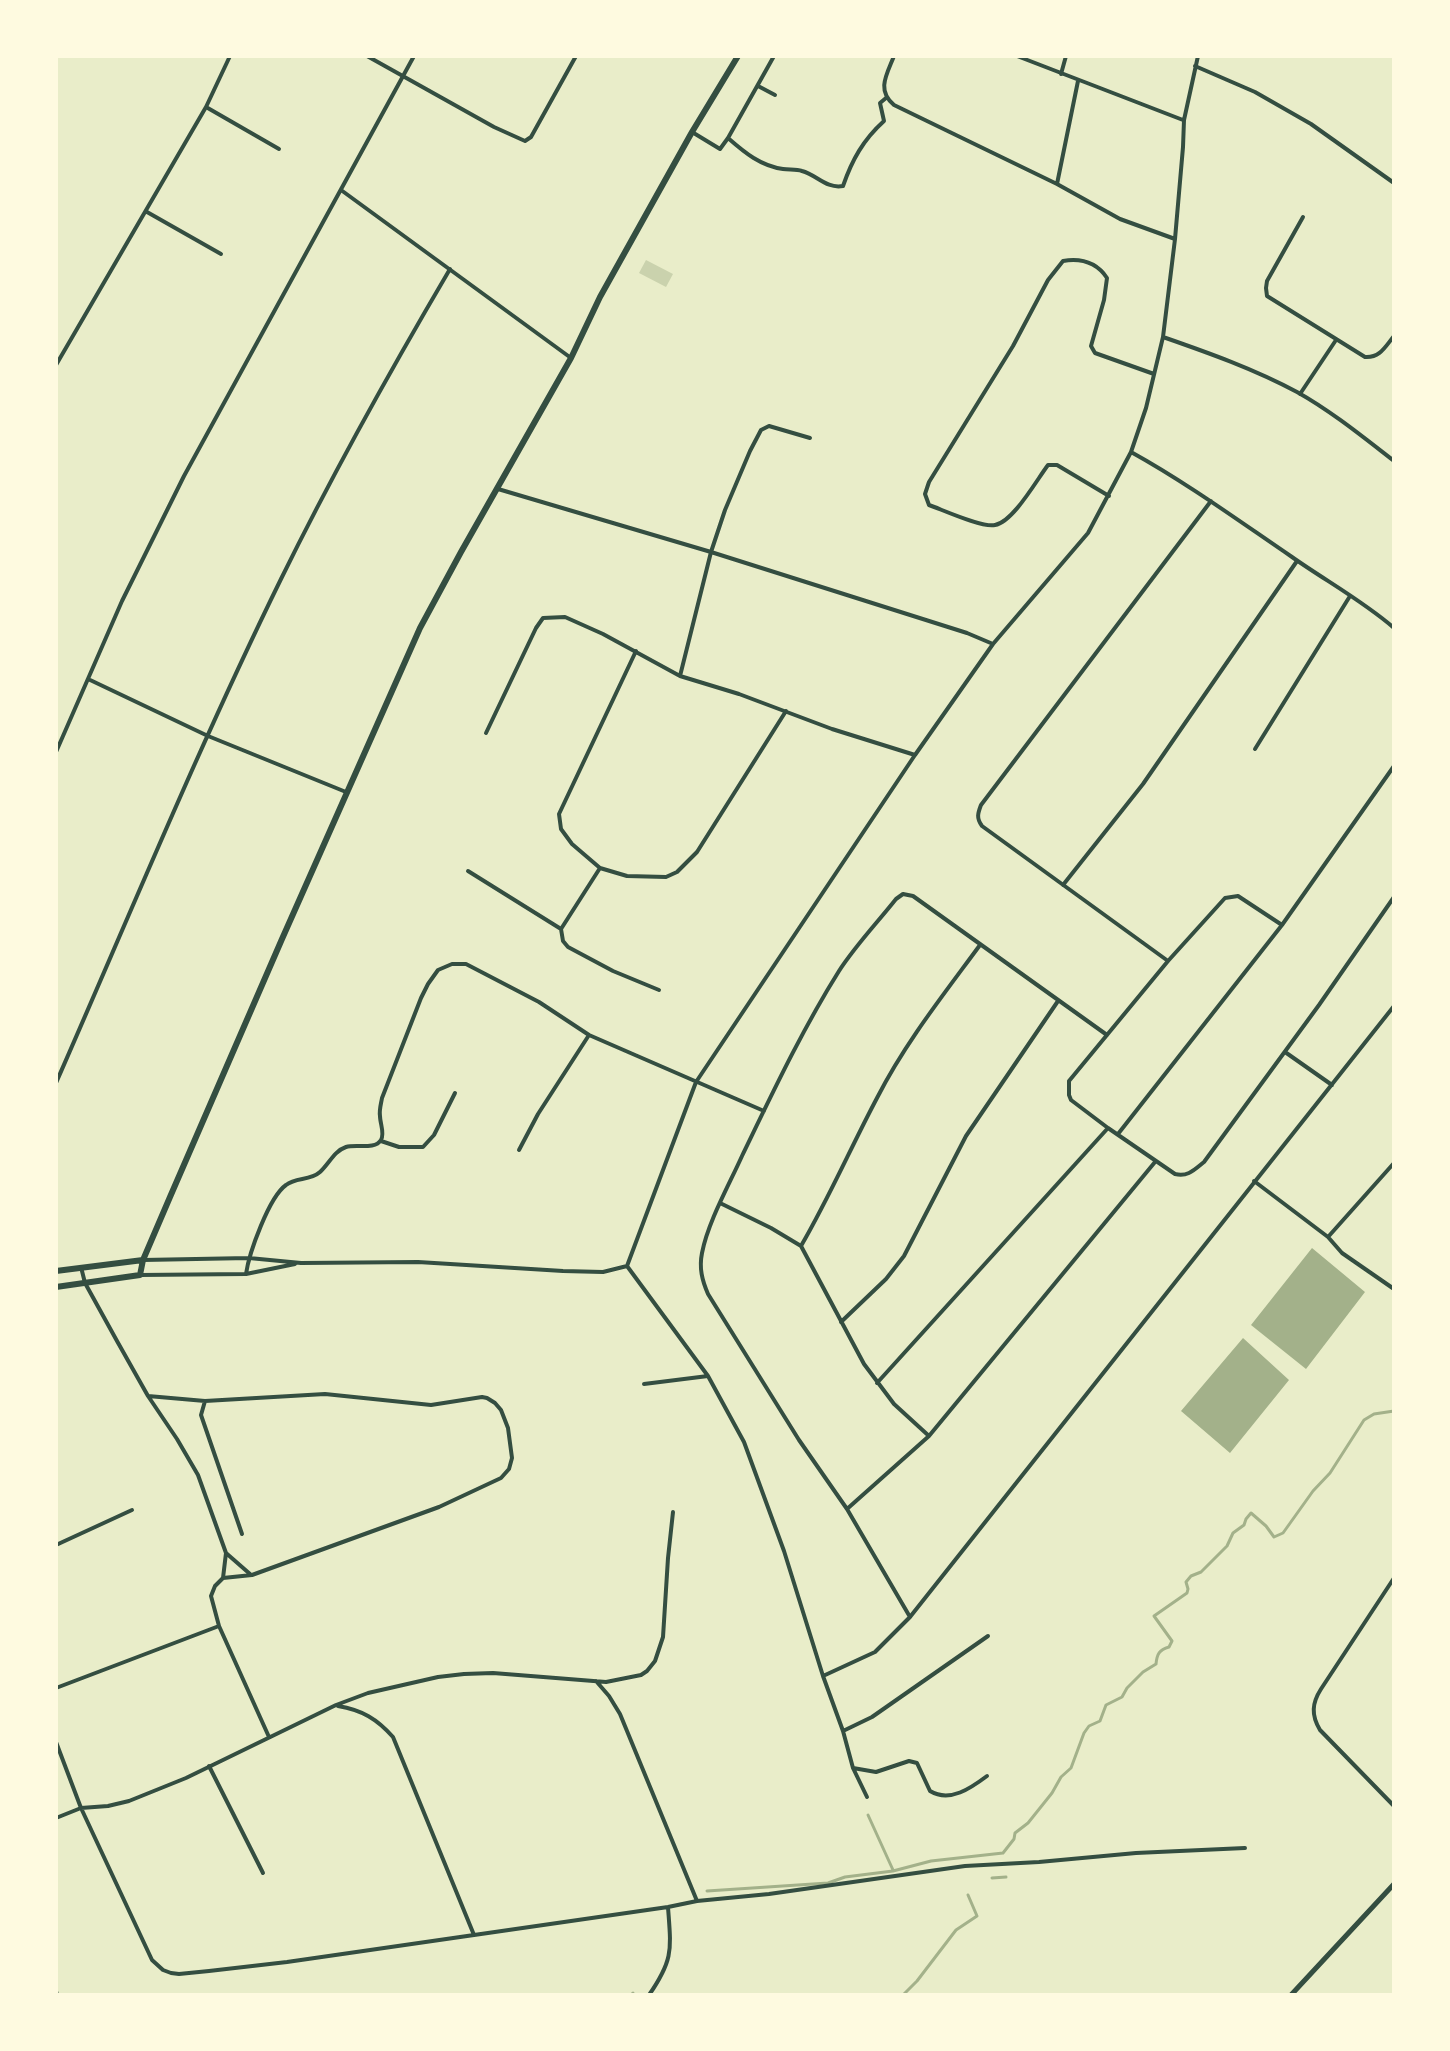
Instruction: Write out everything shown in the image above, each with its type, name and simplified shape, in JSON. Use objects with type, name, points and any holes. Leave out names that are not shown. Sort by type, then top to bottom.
[{"type":"main road","points":[[56,1287],[140,1275],[143,1260],[420,628],[571,358],[600,297],[738,56]]},
{"type":"main road","points":[[56,1271],[143,1260]]},
{"type":"street","points":[[56,365],[147,212],[206,107],[230,56]]},
{"type":"street","points":[[367,56],[525,141],[531,137],[576,56]]},
{"type":"street","points":[[56,752],[122,601],[184,476],[414,56]]},
{"type":"street","points":[[692,132],[720,149],[774,56]]},
{"type":"street","points":[[894,56],[885,82],[886,98],[894,105],[1057,184],[1120,219],[1175,239]]},
{"type":"street","points":[[1017,56],[1184,120]]},
{"type":"street","points":[[1061,74],[1066,56]]},
{"type":"street","points":[[627,1266],[696,1082],[993,644],[1088,533],[1131,452],[1163,337],[1175,239],[1184,120],[1198,56]]},
{"type":"street","points":[[1195,66],[1255,92],[1311,124],[1394,183]]},
{"type":"street","points":[[1057,184],[1078,81]]},
{"type":"street","points":[[758,86],[775,95]]},
{"type":"street","points":[[728,138],[758,161],[781,169],[803,171],[835,187],[843,186],[859,148],[884,121],[880,103],[886,98]]},
{"type":"street","points":[[206,107],[279,149]]},
{"type":"street","points":[[341,190],[571,358]]},
{"type":"street","points":[[147,212],[221,254]]},
{"type":"street","points":[[1303,217],[1267,281],[1267,296],[1365,357],[1379,354],[1394,336]]},
{"type":"street","points":[[1109,496],[1057,465],[1048,465],[1014,513],[993,526],[929,505],[925,494],[929,482],[1013,346],[1048,280],[1063,261],[1083,260],[1107,278],[1092,350],[1154,374]]},
{"type":"street","points":[[56,1083],[208,736],[281,581],[355,435],[450,269]]},
{"type":"street","points":[[1163,337],[1232,361],[1300,394],[1394,461]]},
{"type":"street","points":[[1300,394],[1336,340]]},
{"type":"street","points":[[680,676],[711,552],[725,510],[761,430],[769,426],[777,427],[810,438]]},
{"type":"street","points":[[1131,452],[1211,501],[1394,628]]},
{"type":"street","points":[[498,489],[711,552],[993,644]]},
{"type":"street","points":[[1168,961],[982,826],[978,812],[1211,501]]},
{"type":"street","points":[[1063,885],[1143,784],[1297,561]]},
{"type":"street","points":[[1255,749],[1350,596]]},
{"type":"street","points":[[486,733],[536,628],[543,618],[565,617],[680,676],[915,755]]},
{"type":"street","points":[[636,651],[559,814],[561,829],[572,844],[600,868],[627,876],[666,877],[677,872],[697,852],[786,711]]},
{"type":"street","points":[[88,679],[208,736],[348,793]]},
{"type":"street","points":[[1118,1134],[1282,925],[1394,766]]},
{"type":"street","points":[[600,868],[561,929],[563,941],[568,947],[613,971],[659,990]]},
{"type":"street","points":[[468,871],[561,929]]},
{"type":"street","points":[[910,1617],[847,1509],[799,1440],[715,1306],[703,1283],[700,1268],[703,1250],[720,1203],[821,999],[842,967],[903,894],[913,896],[1107,1035]]},
{"type":"street","points":[[1282,925],[1238,896],[1221,901],[1069,1081],[1069,1095],[1077,1105],[1175,1174],[1182,1176],[1191,1173],[1204,1162],[1285,1052],[1394,897]]},
{"type":"street","points":[[801,1246],[877,1097],[914,1037],[980,945]]},
{"type":"street","points":[[246,1274],[249,1258],[275,1196],[283,1187],[318,1174],[340,1150],[348,1146],[376,1145],[381,1141],[383,1135],[379,1113],[382,1098],[421,998],[438,970],[452,964],[466,964],[539,1002],[589,1035],[764,1111]]},
{"type":"street","points":[[841,1322],[886,1279],[904,1256],[966,1136],[1058,1001]]},
{"type":"street","points":[[823,1676],[875,1652],[910,1617],[1394,1006]]},
{"type":"street","points":[[519,1150],[538,1114],[589,1035]]},
{"type":"street","points":[[1285,1052],[1333,1085]]},
{"type":"street","points":[[381,1141],[399,1147],[423,1147],[434,1135],[455,1093]]},
{"type":"street","points":[[877,1383],[1108,1128]]},
{"type":"street","points":[[847,1509],[929,1436],[1155,1162]]},
{"type":"street","points":[[1328,1237],[1394,1163]]},
{"type":"street","points":[[1254,1181],[1328,1237],[1342,1253],[1394,1289]]},
{"type":"street","points":[[720,1203],[801,1246],[864,1364],[894,1404],[929,1436]]},
{"type":"street","points":[[143,1260],[249,1258],[301,1263],[418,1262],[603,1272],[627,1266]]},
{"type":"street","points":[[140,1275],[246,1274],[301,1263]]},
{"type":"street","points":[[627,1266],[708,1376],[733,1419],[784,1551],[853,1768],[867,1797]]},
{"type":"street","points":[[81,1267],[85,1283],[148,1396],[198,1475],[226,1553],[223,1578],[211,1596],[219,1626],[269,1737]]},
{"type":"street","points":[[644,1384],[708,1376]]},
{"type":"street","points":[[148,1396],[205,1401],[325,1394],[431,1405],[487,1398],[501,1410],[508,1428],[512,1458],[509,1469],[501,1478],[439,1507],[252,1575],[223,1578]]},
{"type":"street","points":[[205,1401],[201,1415],[242,1534]]},
{"type":"street","points":[[56,1545],[132,1510]]},
{"type":"street","points":[[56,1818],[81,1808],[129,1801],[186,1778],[336,1705],[368,1693],[464,1674],[493,1673],[606,1682],[641,1675],[655,1661],[663,1637],[673,1512]]},
{"type":"street","points":[[226,1553],[252,1575]]},
{"type":"street","points":[[1394,1578],[1321,1689],[1313,1715],[1320,1730],[1394,1806]]},
{"type":"street","points":[[56,1688],[219,1626]]},
{"type":"street","points":[[843,1731],[872,1717],[988,1636]]},
{"type":"street","points":[[596,1681],[620,1714],[697,1901]]},
{"type":"street","points":[[336,1705],[370,1715],[393,1737],[474,1936]]},
{"type":"street","points":[[56,1742],[81,1808],[152,1960],[163,1970],[179,1974],[287,1962],[697,1901],[965,1866],[1245,1848]]},
{"type":"street","points":[[853,1768],[876,1772],[913,1761],[934,1795],[961,1794],[987,1776]]},
{"type":"street","points":[[209,1766],[263,1873]]},
{"type":"street","points":[[1291,1995],[1394,1884]]},
{"type":"street","points":[[649,1995],[670,1958],[668,1907]]},
{"type":"shaded area","points":[[646,260],[673,274],[666,287],[639,273]]},
{"type":"shaded area","points":[[1312,1248],[1365,1292],[1306,1369],[1251,1325]]},
{"type":"shaded area","points":[[1243,1338],[1289,1380],[1230,1453],[1181,1411]]},
{"type":"waterway","points":[[707,1891],[828,1883],[931,1861],[1003,1853],[1015,1833],[1028,1823],[1071,1768],[1089,1726],[1100,1721],[1106,1705],[1122,1697],[1143,1672],[1156,1664],[1161,1651],[1169,1647],[1172,1641],[1154,1616],[1187,1593],[1186,1582],[1227,1546],[1233,1533],[1244,1525],[1251,1513],[1274,1537],[1283,1533],[1330,1473],[1364,1420],[1374,1414],[1394,1411]]},
{"type":"waterway","points":[[868,1815],[893,1870]]},
{"type":"waterway","points":[[992,1878],[1006,1877]]},
{"type":"waterway","points":[[903,1995],[956,1930],[977,1916],[968,1895]]}]
